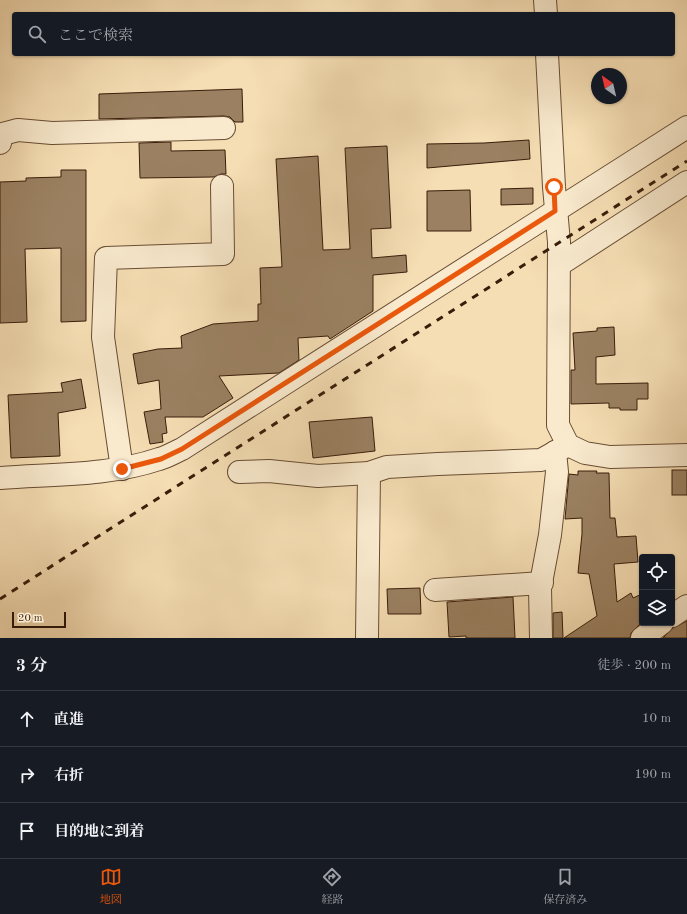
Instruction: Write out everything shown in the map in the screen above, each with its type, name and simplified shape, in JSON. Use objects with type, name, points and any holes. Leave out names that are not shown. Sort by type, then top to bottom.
[{"type":"street","points":[[545,0],[546,12]]},
{"type":"street","points":[[541,638],[540,588],[550,535],[557,472],[562,448],[558,425],[559,242],[555,211],[548,56]]},
{"type":"street","points":[[0,478],[122,469],[161,459],[182,449],[687,127]]},
{"type":"street","points":[[0,143],[2,134],[18,130],[52,132],[224,128]]},
{"type":"street","points":[[559,265],[687,182]]},
{"type":"street","points":[[122,469],[103,337],[106,258],[223,254],[222,186]]},
{"type":"street","points":[[239,472],[269,471],[318,476],[369,473],[387,467],[541,460],[562,448],[610,457],[687,455]]},
{"type":"street","points":[[367,638],[369,473]]},
{"type":"street","points":[[435,590],[542,583]]},
{"type":"street","points":[[675,614],[687,606]]},
{"type":"street","points":[[642,638],[658,626]]},
{"type":"building","points":[[242,89],[243,122],[235,122],[230,117],[224,116],[99,119],[99,94]]},
{"type":"building","points":[[529,140],[530,159],[427,168],[427,144],[484,143]]},
{"type":"building","points":[[171,142],[171,151],[225,150],[226,174],[221,174],[214,177],[140,178],[139,143]]},
{"type":"building","points":[[387,146],[391,228],[371,229],[372,258],[406,255],[407,272],[373,275],[373,311],[330,339],[328,336],[298,338],[299,360],[279,373],[219,376],[233,398],[203,417],[165,417],[167,433],[162,434],[163,442],[150,444],[144,412],[161,409],[159,380],[138,384],[133,354],[158,349],[182,348],[181,336],[213,324],[258,321],[258,304],[261,304],[260,268],[282,267],[276,159],[318,156],[323,250],[350,249],[345,148]]},
{"type":"building","points":[[61,170],[86,170],[86,321],[61,322],[61,248],[25,249],[27,322],[0,323],[0,182],[26,181],[26,178],[61,177]]},
{"type":"building","points":[[533,188],[533,204],[501,205],[501,189]]},
{"type":"building","points":[[470,190],[471,231],[427,231],[427,191]]},
{"type":"building","points":[[614,327],[615,355],[596,357],[596,384],[648,383],[648,399],[637,399],[637,410],[620,410],[620,408],[609,408],[609,403],[571,404],[571,370],[575,370],[573,333],[597,331],[597,328]]},
{"type":"building","points":[[81,379],[86,408],[58,413],[60,456],[11,458],[8,395],[63,392],[61,383]]},
{"type":"building","points":[[372,417],[375,451],[313,458],[309,422]]},
{"type":"building","points":[[672,470],[687,470],[687,495],[672,495]]},
{"type":"building","points":[[578,471],[597,471],[596,473],[609,473],[610,518],[615,518],[617,537],[636,536],[638,562],[614,564],[617,602],[631,593],[633,598],[639,595],[639,625],[631,633],[630,638],[564,638],[597,616],[589,574],[578,573],[582,518],[565,519],[569,474],[578,475]]},
{"type":"building","points":[[420,588],[421,614],[388,614],[387,589]]},
{"type":"building","points":[[513,597],[515,638],[466,638],[466,636],[449,637],[447,602]]},
{"type":"building","points":[[562,612],[563,638],[553,638],[553,613]]},
{"type":"building","points":[[687,621],[687,638],[663,638],[673,628]]},
{"type":"railway","points":[[0,599],[687,161]]},
{"type":"route","points":[[122,469],[161,459],[182,449],[555,211],[554,187]]}]
